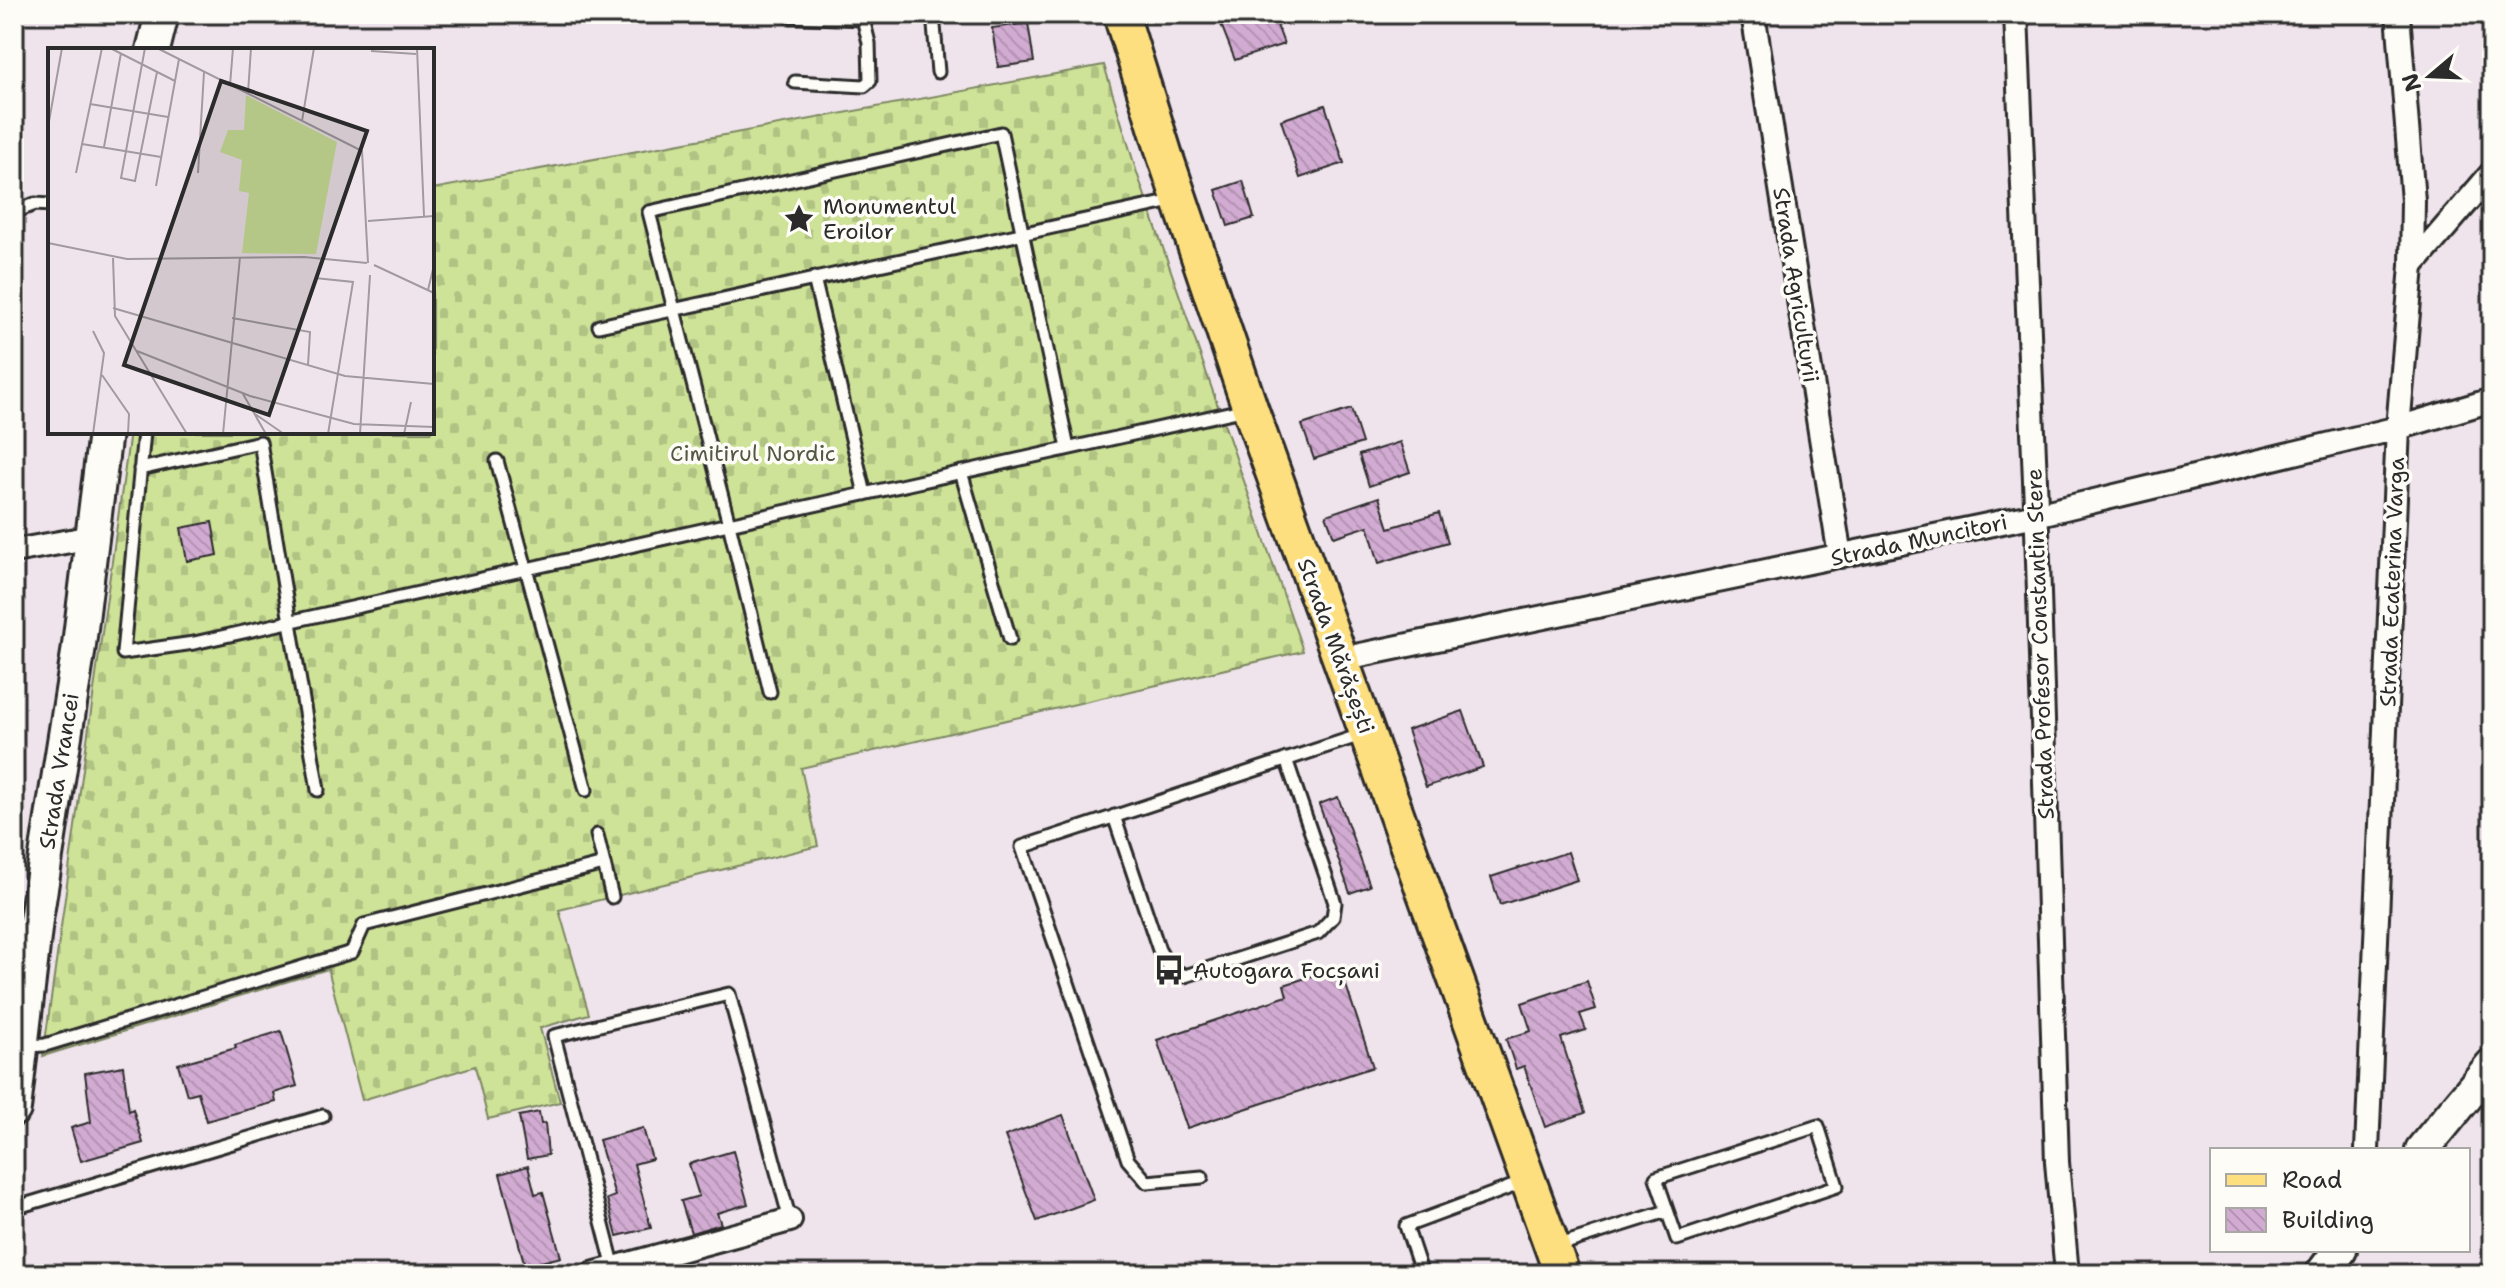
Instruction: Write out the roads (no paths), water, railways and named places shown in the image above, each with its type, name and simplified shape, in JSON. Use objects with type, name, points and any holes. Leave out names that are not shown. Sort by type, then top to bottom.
[{"type":"main road","name":"Strada Mărășești","points":[[1121,14],[1179,199],[1250,408],[1557,1261]]},
{"type":"street","points":[[154,48],[162,14]]},
{"type":"street","name":"Strada Agriculturii","points":[[1753,14],[1840,556]]},
{"type":"street","name":"Strada Profesor Constantin Stere","points":[[2016,14],[2057,1162],[2067,1274]]},
{"type":"street","name":"Strada Ecaterina Varga","points":[[2367,1148],[2398,428],[2412,266],[2413,201],[2398,14]]},
{"type":"street","points":[[2412,266],[2492,173]]},
{"type":"street","name":"Strada Muncitori","points":[[1341,659],[2036,515],[2398,428],[2492,400]]},
{"type":"street","name":"Strada Vrancei","points":[[14,1109],[18,1047],[78,653],[105,434]]},
{"type":"street","points":[[14,551],[93,537]]},
{"type":"street","points":[[2424,1148],[2492,1065]]},
{"type":"street","points":[[592,1274],[790,1220]]},
{"type":"street","points":[[2322,1274],[2338,1252]]},
{"type":"lane","points":[[933,14],[938,72]]},
{"type":"lane","points":[[788,16],[866,16],[869,43],[870,81],[864,86],[795,82]]},
{"type":"lane","points":[[770,692],[649,212],[1001,133],[1068,448]]},
{"type":"lane","points":[[599,326],[1179,199]]},
{"type":"lane","points":[[14,212],[35,204],[48,205]]},
{"type":"lane","points":[[814,278],[865,494]]},
{"type":"lane","points":[[144,434],[123,653],[194,643],[1250,408]]},
{"type":"lane","points":[[140,469],[259,437],[318,790]]},
{"type":"lane","points":[[497,461],[586,790]]},
{"type":"lane","points":[[961,472],[1010,639]]},
{"type":"lane","points":[[1202,1177],[1147,1182],[1128,1160],[1022,847],[1368,733]]},
{"type":"lane","points":[[1114,816],[1159,950],[1169,967],[1185,976],[1318,933],[1333,917],[1335,903],[1286,759]]},
{"type":"lane","points":[[597,835],[612,897]]},
{"type":"lane","points":[[18,1047],[45,1045],[352,952],[364,925],[604,864]]},
{"type":"lane","points":[[614,1268],[554,1036],[729,994],[790,1220]]},
{"type":"lane","points":[[14,1208],[323,1116]]},
{"type":"lane","points":[[1818,1126],[1837,1186],[1677,1239],[1667,1211],[1656,1178],[1818,1126]]},
{"type":"lane","points":[[1422,1274],[1406,1226],[1528,1181]]},
{"type":"lane","points":[[1557,1261],[1667,1211]]},
{"type":"place","name":"Monumentul Eroilor","points":[[799,219]]},
{"type":"place","name":"Autogara Focșani","points":[[1169,970]]},
{"type":"park label","name":"Cimitirul Nordic","points":[[753,453]]}]
